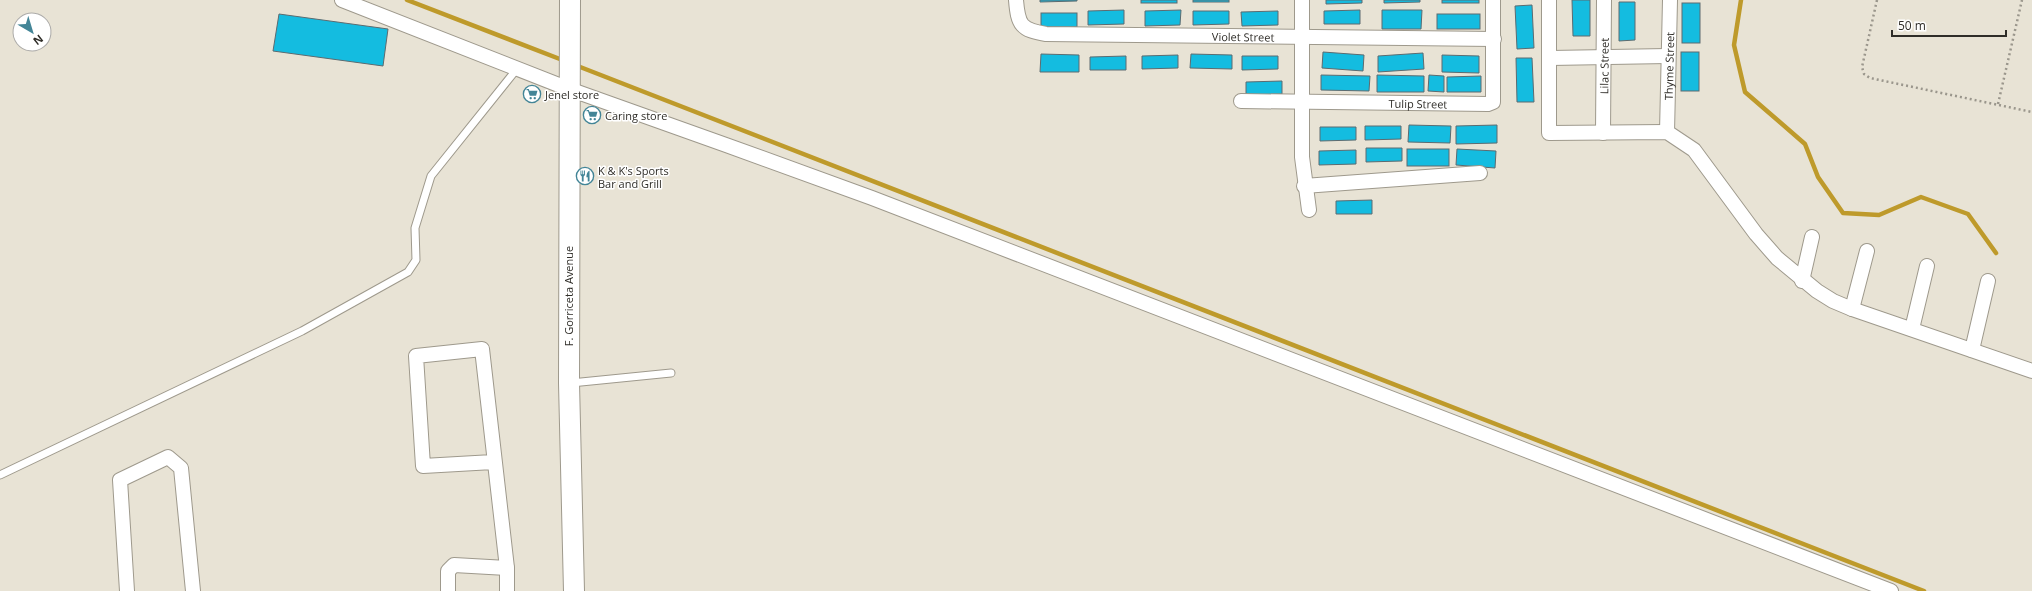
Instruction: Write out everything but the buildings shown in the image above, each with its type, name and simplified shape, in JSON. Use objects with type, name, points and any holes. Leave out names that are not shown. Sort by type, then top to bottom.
[{"type":"main road","name":"F. Gorriceta Avenue","points":[[570,0],[569,383],[574,591]]},
{"type":"street","points":[[342,0],[569,90],[726,144],[872,198],[1891,591]]},
{"type":"street","name":"Violet Street","points":[[1016,0],[1017,19],[1022,25],[1028,31],[1046,34],[1494,39]]},
{"type":"street","points":[[1302,0],[1302,158],[1304,186],[1309,210]]},
{"type":"street","name":"Tulip Street","points":[[1241,101],[1488,104],[1494,99],[1493,0]]},
{"type":"street","points":[[1549,0],[1549,133],[1667,132],[1694,150],[1756,234],[1777,258],[1802,281],[1833,301],[1852,309],[1972,350],[2031,368]]},
{"type":"street","name":"Lilac Street","points":[[1603,133],[1604,0]]},
{"type":"street","name":"Thyme Street","points":[[1667,132],[1670,0]]},
{"type":"street","points":[[1550,58],[1668,56]]},
{"type":"street","points":[[1304,186],[1480,173]]},
{"type":"street","points":[[1802,281],[1812,237]]},
{"type":"street","points":[[1852,309],[1867,251]]},
{"type":"street","points":[[1912,330],[1927,266]]},
{"type":"street","points":[[1972,350],[1988,281]]},
{"type":"street","points":[[493,462],[423,466],[416,356],[482,349],[493,462],[507,568],[507,591]]},
{"type":"street","points":[[127,591],[120,480],[168,457],[181,468],[193,591]]},
{"type":"street","points":[[448,591],[448,571],[454,565],[507,568]]},
{"type":"lane","points":[[0,475],[302,331],[408,272],[416,260],[415,228],[431,176],[516,70]]},
{"type":"lane","points":[[569,383],[671,373]]},
{"type":"path","points":[[1877,0],[1862,67],[1864,74],[1870,78],[2032,112]]},
{"type":"path","points":[[1998,104],[2022,0]]},
{"type":"waterway","points":[[407,0],[565,61]]},
{"type":"waterway","points":[[1741,0],[1734,45],[1745,92],[1805,144],[1818,177],[1843,213],[1879,215],[1921,197],[1968,214],[1996,253]]},
{"type":"waterway","points":[[575,65],[1924,591]]},
{"type":"place","name":"Jenel store","points":[[532,94]]},
{"type":"place","name":"Caring store","points":[[592,115]]},
{"type":"place","name":"K & K's Sports Bar and Grill","points":[[585,176]]}]
